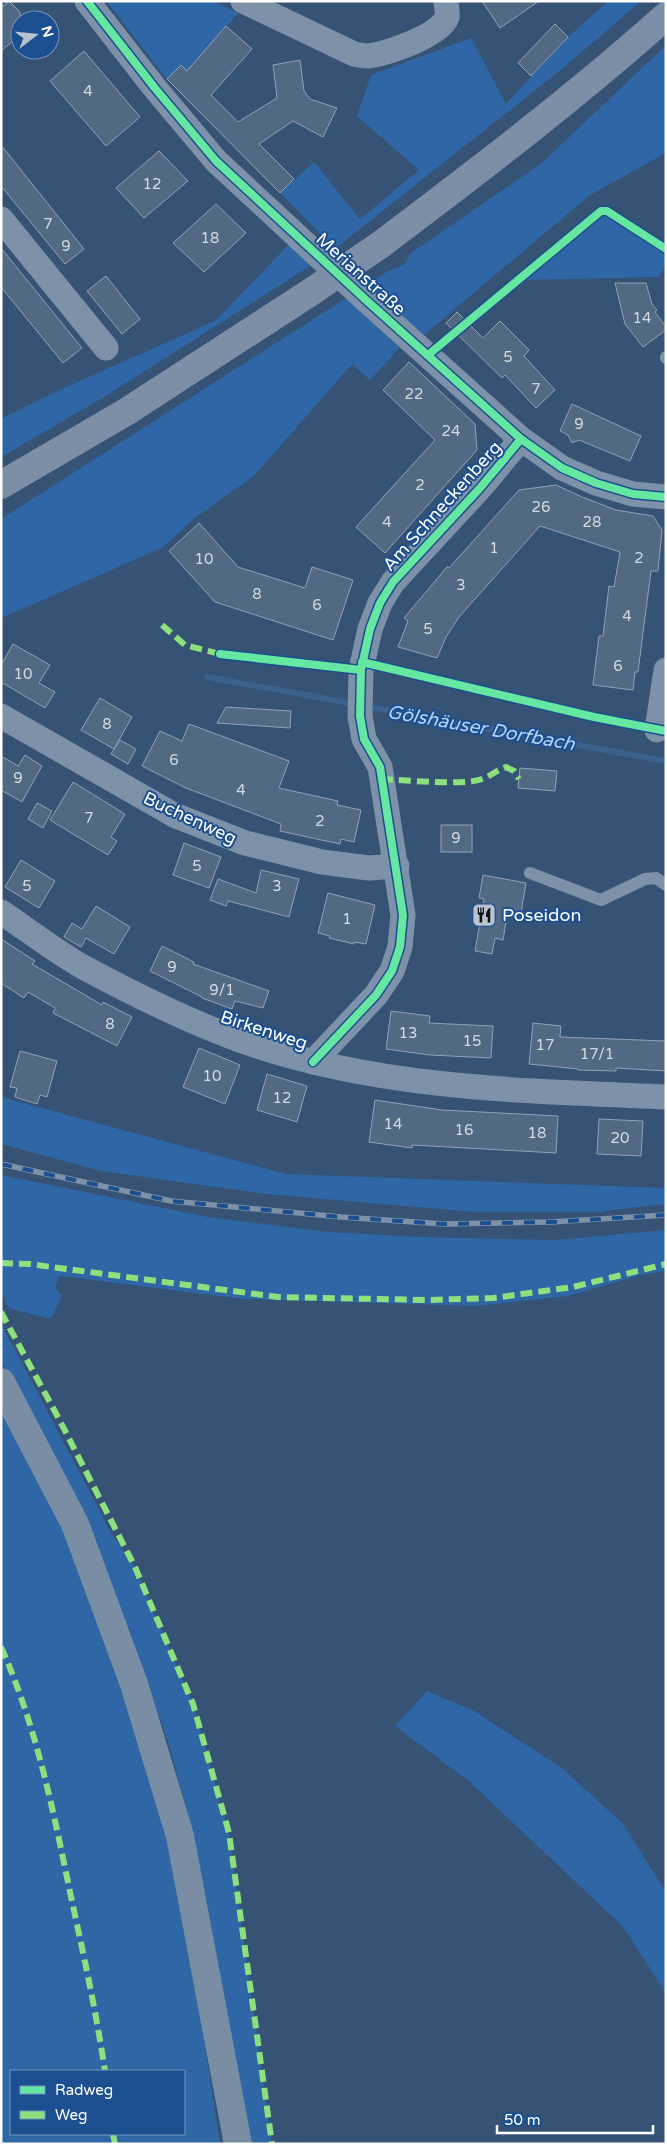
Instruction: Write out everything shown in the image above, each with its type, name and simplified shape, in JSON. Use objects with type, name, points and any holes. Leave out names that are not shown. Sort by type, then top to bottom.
[{"type":"main road","points":[[1,485],[126,412],[380,245],[512,145],[607,68],[666,16]]},
{"type":"main road","points":[[1,1382],[75,1524],[134,1684],[180,1836],[238,2144]]},
{"type":"street","name":"Merianstraße","points":[[87,1],[154,87],[216,161],[366,300],[521,438],[562,468],[596,483],[633,494],[666,498]]},
{"type":"street","points":[[244,1],[354,54],[368,56],[417,41],[441,26],[447,9]]},
{"type":"street","points":[[1,219],[106,348]]},
{"type":"street","name":"Am Schneckenberg","points":[[314,1062],[376,995],[392,971],[400,946],[403,915],[397,866],[380,767],[364,739],[360,716],[361,670],[370,629],[380,603],[394,582],[480,488],[521,438]]},
{"type":"street","points":[[657,730],[666,670]]},
{"type":"street","name":"Buchenweg","points":[[1,716],[174,814],[244,843],[322,862],[369,868],[397,866]]},
{"type":"street","name":"Birkenweg","points":[[1,912],[82,966],[176,1014],[251,1044],[314,1062],[375,1075],[497,1090],[666,1097]]},
{"type":"lane","points":[[530,873],[601,900],[646,879],[656,878],[666,885]]},
{"type":"shaded area","points":[[106,1],[213,1],[238,13],[187,72],[167,79]]},
{"type":"shaded area","points":[[608,1],[641,1],[568,64],[335,249],[280,193],[314,162],[360,219],[419,170],[357,116],[371,75],[471,38],[506,104],[568,37]]},
{"type":"shaded area","points":[[666,45],[666,153],[590,195],[424,335],[366,285],[388,271],[405,264],[411,253],[542,163]]},
{"type":"shaded area","points":[[602,213],[666,253],[666,263],[659,277],[525,280]]},
{"type":"shaded area","points":[[292,241],[315,263],[101,399],[1,457],[1,419],[66,387],[215,321]]},
{"type":"shaded area","points":[[351,295],[403,344],[370,380],[352,364],[254,476],[196,517],[162,548],[1,618],[1,519]]},
{"type":"shaded area","points":[[1,1097],[286,1174],[666,1188],[666,1204],[595,1212],[474,1212],[266,1194],[101,1171],[1,1144]]},
{"type":"shaded area","points":[[1,1175],[208,1217],[329,1232],[421,1237],[555,1240],[666,1230],[666,1271],[641,1275],[568,1296],[476,1306],[244,1299],[60,1276],[55,1287],[62,1296],[51,1319],[8,1308],[1,1291]]},
{"type":"shaded area","points":[[1,1323],[111,1533],[135,1567],[193,1704],[229,1833],[272,2144],[250,2144],[210,1918],[188,1814],[169,1745],[130,1632],[97,1555],[1,1360]]},
{"type":"shaded area","points":[[1,1404],[81,1563],[122,1675],[180,1876],[220,2144],[1,2144]]},
{"type":"shaded area","points":[[427,1691],[474,1711],[562,1768],[623,1824],[666,1892],[666,1993],[623,1927],[470,1782],[395,1726]]},
{"type":"building","points":[[9,1],[18,10],[10,10],[10,43],[1,51],[1,8]]},
{"type":"building","points":[[482,1],[539,1],[500,28]]},
{"type":"building","points":[[555,24],[568,37],[531,76],[518,63]]},
{"type":"building","points":[[226,26],[252,49],[211,95],[238,122],[277,98],[273,65],[300,60],[304,91],[310,99],[337,108],[323,137],[293,121],[259,144],[294,179],[280,193],[167,79],[181,65],[187,71]]},
{"type":"building","points":[[84,51],[140,117],[106,146],[50,81]]},
{"type":"building","points":[[1,145],[84,249],[65,264],[1,186]]},
{"type":"building","points":[[159,151],[188,181],[144,218],[116,188]]},
{"type":"building","points":[[216,204],[246,233],[204,272],[173,243]]},
{"type":"building","points":[[1,248],[82,348],[63,363],[1,287]]},
{"type":"building","points":[[106,276],[140,319],[122,334],[87,291]]},
{"type":"building","points":[[615,283],[646,283],[652,304],[657,310],[655,312],[666,327],[666,330],[643,347],[625,324]]},
{"type":"building","points":[[457,312],[483,338],[500,321],[529,350],[524,356],[555,390],[536,408],[505,375],[502,378],[446,323]]},
{"type":"building","points":[[409,362],[475,424],[477,450],[385,553],[356,527],[435,440],[383,390]]},
{"type":"building","points":[[572,404],[641,436],[630,461],[579,440],[572,443],[568,435],[560,431]]},
{"type":"building","points":[[556,485],[616,510],[653,516],[662,530],[658,571],[651,571],[638,672],[635,672],[633,690],[593,685],[599,636],[603,636],[609,586],[614,587],[620,552],[540,526],[459,617],[446,637],[437,658],[398,647],[408,621],[404,618],[447,567],[449,568],[519,490]]},
{"type":"building","points":[[199,523],[238,567],[305,588],[312,567],[353,580],[333,640],[215,602],[169,551]]},
{"type":"building","points":[[13,644],[50,665],[39,683],[55,692],[45,708],[1,682],[1,665]]},
{"type":"building","points":[[100,698],[132,717],[114,749],[81,730]]},
{"type":"building","points":[[226,707],[291,711],[290,728],[217,723]]},
{"type":"building","points":[[189,724],[289,761],[279,788],[338,801],[337,805],[361,810],[354,842],[341,839],[340,844],[280,831],[281,824],[186,788],[142,766],[160,731],[182,741]]},
{"type":"building","points":[[120,740],[136,749],[128,764],[111,754]]},
{"type":"building","points":[[25,755],[42,766],[22,802],[1,790],[1,756],[18,766]]},
{"type":"building","points":[[520,768],[557,771],[555,791],[518,788]]},
{"type":"building","points":[[73,782],[125,814],[111,837],[117,841],[108,855],[50,820]]},
{"type":"building","points":[[37,803],[52,811],[43,828],[28,819]]},
{"type":"building","points":[[441,825],[472,825],[472,852],[441,852]]},
{"type":"building","points":[[184,843],[221,857],[209,888],[173,875]]},
{"type":"building","points":[[21,860],[55,881],[39,908],[5,887]]},
{"type":"building","points":[[261,870],[299,879],[289,917],[228,901],[226,906],[210,900],[218,879],[256,893]]},
{"type":"building","points":[[483,875],[526,883],[521,913],[508,910],[503,940],[495,938],[492,954],[475,951],[484,899],[479,898]]},
{"type":"building","points":[[328,893],[375,905],[366,944],[354,942],[354,944],[329,938],[330,936],[318,933]]},
{"type":"building","points":[[96,906],[130,927],[114,954],[86,938],[81,947],[64,937],[72,923],[82,929]]},
{"type":"building","points":[[1,939],[35,961],[32,964],[102,1005],[103,1002],[132,1017],[117,1046],[53,1013],[55,1008],[28,992],[24,998],[1,983]]},
{"type":"building","points":[[162,946],[194,962],[193,964],[269,991],[263,1008],[235,1001],[232,1009],[202,998],[150,971]]},
{"type":"building","points":[[391,1011],[430,1016],[429,1023],[493,1026],[491,1058],[430,1055],[386,1049]]},
{"type":"building","points":[[533,1023],[561,1026],[560,1037],[666,1041],[666,1071],[616,1068],[616,1071],[578,1070],[529,1064]]},
{"type":"building","points":[[199,1048],[240,1065],[225,1104],[183,1087]]},
{"type":"building","points":[[20,1051],[57,1061],[47,1097],[40,1095],[37,1104],[15,1097],[17,1088],[10,1087]]},
{"type":"building","points":[[267,1074],[307,1086],[297,1122],[257,1110]]},
{"type":"building","points":[[375,1100],[442,1110],[558,1116],[556,1153],[412,1145],[412,1148],[369,1142]]},
{"type":"building","points":[[599,1119],[643,1121],[641,1156],[597,1154]]},
{"type":"waterway","name":"Gölshäuser Dorfbach","points":[[207,677],[355,704]]},
{"type":"waterway","name":"Gölshäuser Dorfbach","points":[[364,706],[666,761]]},
{"type":"railway","points":[[1,1164],[171,1201],[341,1217],[444,1224],[551,1222],[666,1215]]},
{"type":"marked path","points":[[162,625],[185,645],[224,655]]},
{"type":"marked path","points":[[381,779],[448,782],[473,781],[485,778],[506,767],[514,771],[519,779]]},
{"type":"marked path","points":[[1,1263],[29,1264],[278,1297],[427,1300],[493,1298],[573,1287],[666,1264]]},
{"type":"marked path","points":[[1,1312],[59,1419],[135,1567],[193,1704],[229,1833],[272,2144]]},
{"type":"marked path","points":[[1,1647],[34,1737],[50,1799],[89,1981],[105,2070]]},
{"type":"marked path","points":[[113,2135],[115,2144]]},
{"type":"cycle path","points":[[87,1],[154,87],[216,161],[366,300],[521,439],[562,468],[596,483],[633,494],[666,497]]},
{"type":"cycle path","points":[[428,355],[601,211],[607,211],[666,249]]},
{"type":"cycle path","points":[[313,1062],[376,995],[392,971],[400,947],[403,915],[380,767],[364,739],[360,716],[361,670],[370,629],[380,603],[393,582],[480,488],[521,439]]},
{"type":"cycle path","points":[[220,654],[361,670]]},
{"type":"cycle path","points":[[362,662],[594,717],[666,731]]},
{"type":"place","name":"Poseidon","points":[[484,915]]}]
